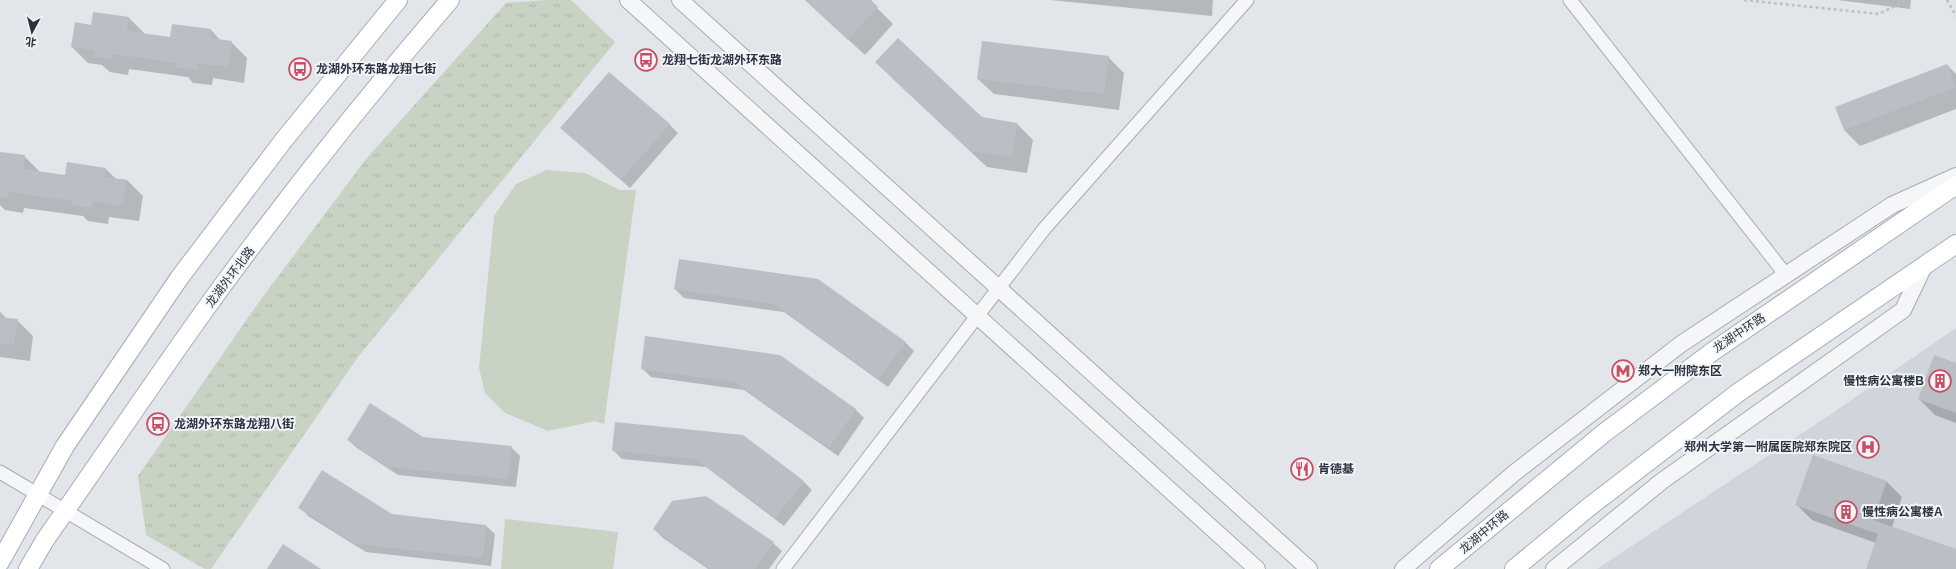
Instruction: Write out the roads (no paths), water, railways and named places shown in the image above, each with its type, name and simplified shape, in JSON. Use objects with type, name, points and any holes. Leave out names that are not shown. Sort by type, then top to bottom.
[{"type":"main road","points":[[0,562],[65,446],[180,278],[283,141],[398,0]]},
{"type":"main road","name":"龙湖外环北路","points":[[28,569],[65,511],[212,300],[314,165],[450,0]]},
{"type":"main road","name":"龙湖中环路","points":[[1439,569],[1604,433],[1712,352],[1956,185]]},
{"type":"main road","points":[[1514,569],[1589,507],[1739,392],[1956,244]]},
{"type":"street","points":[[628,0],[1257,569]]},
{"type":"street","points":[[680,0],[1310,569]]},
{"type":"street","points":[[783,569],[1044,229],[1247,0]]},
{"type":"street","points":[[1570,0],[1786,275]]},
{"type":"street","points":[[1403,569],[1513,474],[1675,349],[1892,205],[1956,176]]},
{"type":"street","points":[[1554,569],[1662,481],[1903,310],[1924,266]]},
{"type":"street","points":[[0,472],[163,569]]},
{"type":"place","name":"龙翔七街龙湖外环东路","points":[[646,60]]},
{"type":"place","name":"龙湖外环东路龙翔七街","points":[[300,69]]},
{"type":"place","name":"郑大一附院东区","points":[[1623,371]]},
{"type":"place","name":"慢性病公寓楼B","points":[[1940,381]]},
{"type":"place","name":"龙湖外环东路龙翔八街","points":[[158,424]]},
{"type":"place","name":"郑州大学第一附属医院郑东院区","points":[[1868,447]]},
{"type":"place","name":"肯德基","points":[[1302,469]]},
{"type":"place","name":"慢性病公寓楼A","points":[[1846,512]]}]
